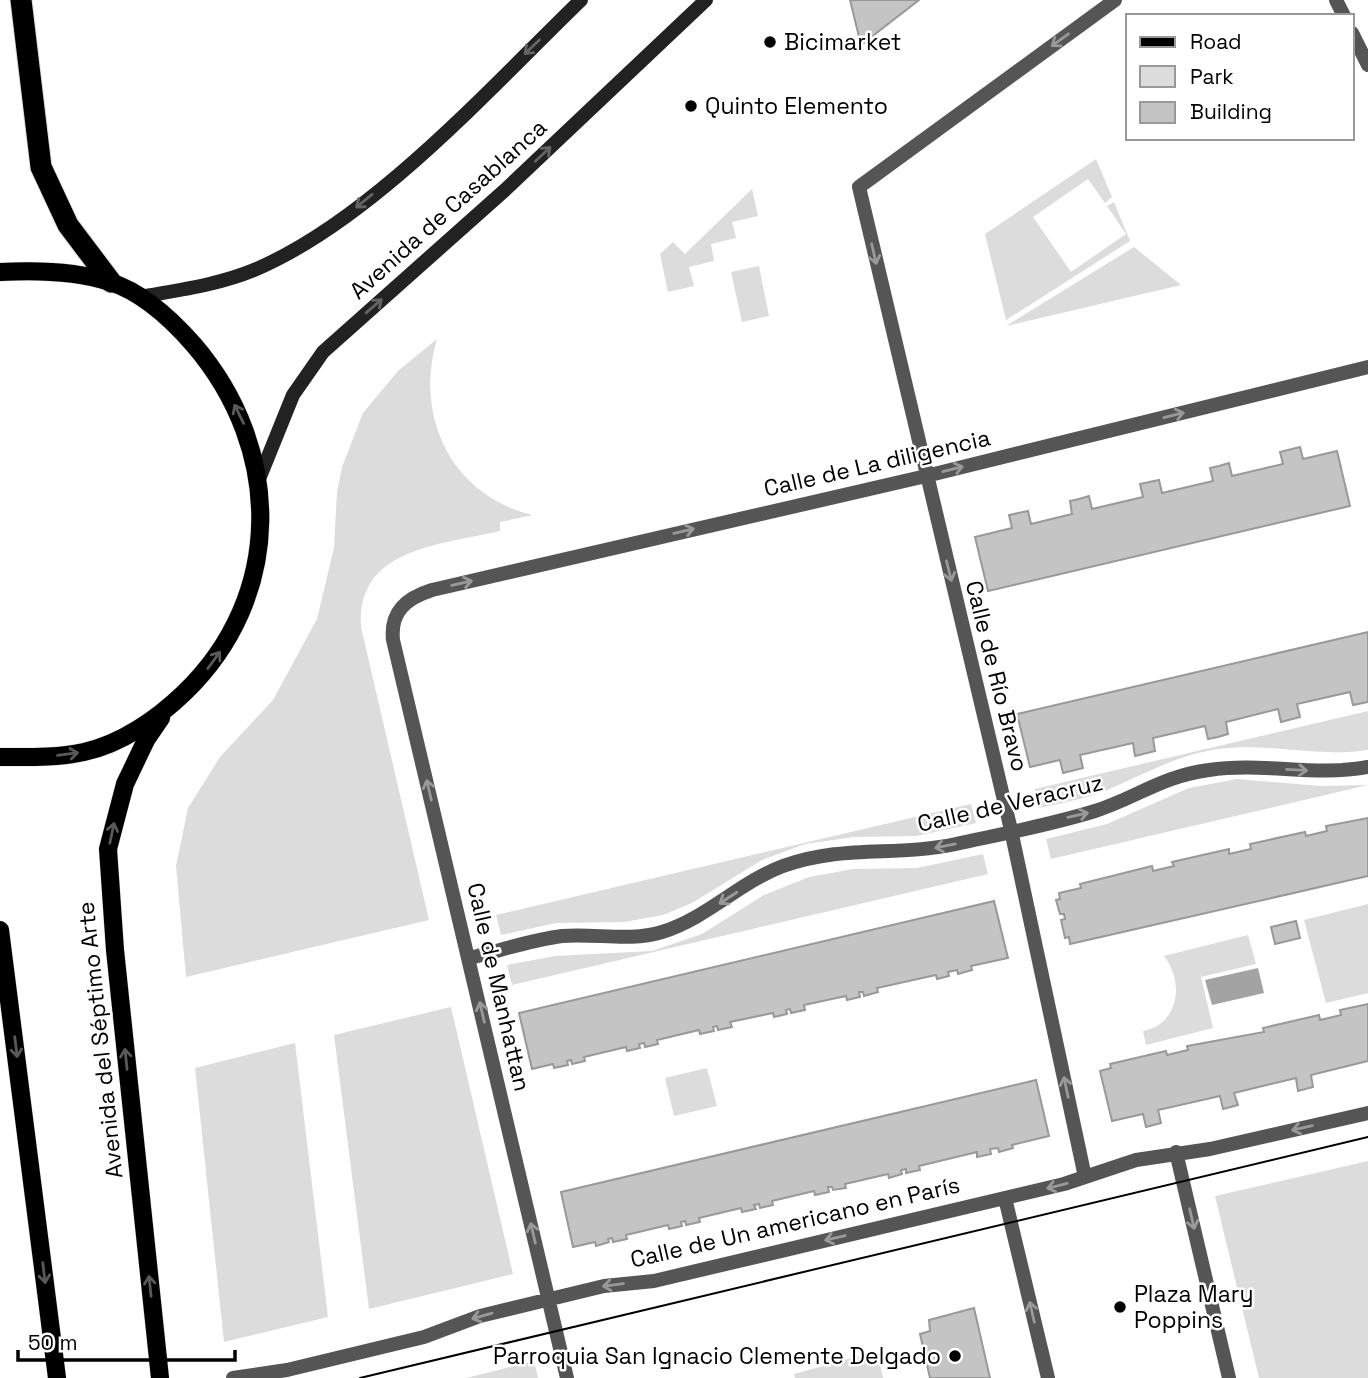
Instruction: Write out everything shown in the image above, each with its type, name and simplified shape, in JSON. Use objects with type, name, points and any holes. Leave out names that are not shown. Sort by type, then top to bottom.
[{"type":"highway","points":[[21,0],[41,167],[68,225],[111,282]]},
{"type":"main road","points":[[140,297],[244,273],[315,237],[409,164],[581,0]]},
{"type":"main road","name":"Avenida de Casablanca","points":[[259,479],[293,395],[323,352],[505,190],[706,0]]},
{"type":"main road","points":[[0,272],[51,272],[111,282],[140,297],[183,332],[221,380],[242,418],[259,479],[258,556],[248,595],[229,638],[201,677],[167,709],[129,734],[86,752],[43,757],[0,757]]},
{"type":"main road","name":"Avenida del Séptimo Arte","points":[[160,1378],[114,936],[108,849],[125,784],[146,740],[167,709]]},
{"type":"main road","points":[[0,930],[57,1378]]},
{"type":"street","name":"Calle de Río Bravo","points":[[1085,1177],[1011,831],[859,187],[1115,0]]},
{"type":"street","points":[[1354,37],[1368,65]]},
{"type":"street","name":"Calle de La diligencia","points":[[400,608],[412,598],[432,590],[926,476],[1368,368]]},
{"type":"street","name":"Calle de Manhattan","points":[[400,608],[395,615],[393,640],[567,1378]]},
{"type":"street","name":"Calle de Veracruz","points":[[469,958],[562,936],[630,937],[660,932],[703,914],[756,879],[780,867],[827,853],[929,849],[1011,831],[1096,811],[1162,780],[1210,770],[1344,772],[1368,768]]},
{"type":"street","name":"Calle de Un americano en París","points":[[233,1378],[287,1370],[425,1337],[480,1316],[604,1286],[654,1281],[1005,1198],[1085,1177],[1136,1160],[1210,1149],[1368,1113]]},
{"type":"street","points":[[1176,1152],[1229,1378]]},
{"type":"street","points":[[1005,1198],[1048,1378]]},
{"type":"green space","points":[[1096,159],[1112,197],[1105,203],[1088,179],[1033,217],[1071,272],[1126,234],[1107,206],[1114,202],[1130,241],[1006,320],[985,234]]},
{"type":"green space","points":[[752,189],[758,216],[732,222],[736,238],[711,244],[714,261],[689,267],[694,286],[668,292],[660,254],[673,242],[685,254]]},
{"type":"green space","points":[[1134,247],[1181,285],[1006,326]]},
{"type":"green space","points":[[759,266],[769,316],[742,322],[731,272]]},
{"type":"green space","points":[[437,339],[431,368],[431,396],[436,424],[446,449],[461,471],[480,490],[504,505],[533,515],[500,522],[500,531],[429,546],[407,554],[387,565],[372,580],[363,600],[361,627],[429,920],[186,977],[176,866],[188,808],[220,757],[273,700],[317,619],[334,548],[337,492],[342,467],[363,413],[398,371]]},
{"type":"green space","points":[[1368,711],[1368,750],[1330,752],[1255,747],[1218,749],[1170,762],[1097,794],[1039,808],[1035,789]]},
{"type":"green space","points":[[1237,779],[1321,786],[1368,785],[1051,859],[1046,839],[1107,824],[1189,788]]},
{"type":"green space","points":[[971,804],[976,823],[916,836],[854,837],[805,844],[762,860],[692,903],[663,915],[624,922],[556,923],[501,935],[496,915]]},
{"type":"green space","points":[[983,854],[988,874],[512,985],[507,965],[555,956],[652,951],[702,934],[764,895],[809,877],[853,869],[917,868]]},
{"type":"green space","points":[[1368,904],[1368,993],[1326,1003],[1304,920]]},
{"type":"green space","points":[[1248,935],[1256,964],[1201,977],[1213,1028],[1146,1045],[1143,1031],[1165,1020],[1175,1000],[1174,977],[1164,956]]},
{"type":"green space","points":[[451,1007],[513,1274],[369,1309],[334,1035]]},
{"type":"green space","points":[[295,1043],[328,1317],[224,1342],[195,1068]]},
{"type":"green space","points":[[707,1068],[717,1106],[674,1116],[665,1078]]},
{"type":"green space","points":[[1368,1161],[1368,1378],[1259,1378],[1215,1196]]},
{"type":"green space","points":[[877,1351],[883,1378],[795,1378],[794,1374]]},
{"type":"green space","points":[[534,1361],[538,1378],[466,1378]]},
{"type":"shaded area","points":[[1258,968],[1264,993],[1212,1005],[1205,980]]},
{"type":"building","points":[[850,0],[919,0],[861,45]]},
{"type":"building","points":[[1300,447],[1303,459],[1337,451],[1350,506],[988,591],[975,537],[1012,528],[1009,515],[1028,511],[1031,524],[1072,514],[1070,501],[1089,496],[1092,509],[1143,497],[1140,484],[1159,480],[1162,493],[1213,481],[1210,468],[1229,463],[1232,476],[1283,464],[1280,452]]},
{"type":"building","points":[[1368,632],[1368,702],[1353,705],[1350,692],[1297,704],[1300,717],[1281,722],[1278,709],[1226,722],[1228,734],[1218,737],[1208,739],[1205,726],[1153,738],[1155,751],[1135,756],[1133,743],[1080,755],[1083,768],[1063,773],[1060,760],[1030,767],[1017,714]]},
{"type":"building","points":[[1368,818],[1368,876],[1070,944],[1069,937],[1065,938],[1061,920],[1065,919],[1064,914],[1060,914],[1056,900],[1060,899],[1059,893],[1081,888],[1080,884],[1152,866],[1153,871],[1174,866],[1172,862],[1229,849],[1229,854],[1251,849],[1250,844],[1305,832],[1306,836],[1327,831],[1326,826]]},
{"type":"building","points":[[994,901],[1008,958],[971,966],[972,970],[958,974],[957,970],[948,972],[949,976],[937,979],[936,975],[877,988],[878,992],[864,996],[863,992],[859,992],[860,997],[847,1000],[846,996],[804,1005],[805,1010],[791,1013],[790,1009],[786,1010],[787,1014],[774,1017],[773,1013],[730,1022],[732,1027],[718,1030],[717,1026],[713,1027],[714,1031],[700,1034],[699,1030],[657,1040],[658,1044],[645,1047],[644,1043],[639,1044],[640,1048],[627,1051],[626,1047],[584,1057],[585,1061],[572,1064],[571,1060],[567,1061],[568,1065],[554,1068],[553,1064],[532,1069],[519,1013]]},
{"type":"building","points":[[1296,921],[1300,938],[1275,944],[1271,927]]},
{"type":"building","points":[[1368,1004],[1368,1061],[1311,1075],[1313,1087],[1298,1091],[1296,1078],[1234,1093],[1238,1105],[1223,1109],[1220,1096],[1158,1110],[1161,1123],[1146,1127],[1143,1114],[1112,1121],[1100,1071],[1111,1068],[1110,1064],[1166,1051],[1167,1055],[1188,1050],[1187,1046],[1264,1032],[1263,1028],[1319,1015],[1320,1020],[1341,1015],[1340,1010]]},
{"type":"building","points":[[1036,1080],[1049,1136],[1012,1145],[1013,1148],[999,1152],[998,1148],[990,1149],[991,1154],[977,1157],[977,1152],[919,1166],[920,1170],[906,1173],[906,1169],[901,1170],[902,1174],[889,1178],[888,1174],[845,1184],[846,1188],[833,1190],[828,1187],[829,1192],[815,1195],[814,1191],[772,1201],[773,1205],[760,1208],[759,1204],[754,1205],[756,1209],[742,1212],[741,1208],[699,1218],[700,1222],[686,1225],[685,1221],[681,1222],[682,1226],[669,1229],[668,1225],[626,1235],[627,1239],[613,1242],[612,1238],[608,1239],[609,1242],[596,1246],[595,1242],[573,1247],[561,1192]]},
{"type":"building","name":"Parroquia San Ignacio Clemente Delgado","points":[[974,1308],[990,1378],[930,1378],[920,1334],[930,1331],[929,1320]]},
{"type":"tram line","points":[[360,1378],[1368,1137]]},
{"type":"place","name":"Bicimarket","points":[[770,42]]},
{"type":"place","name":"Quinto Elemento","points":[[691,106]]},
{"type":"place","name":"Plaza Mary Poppins","points":[[1120,1307]]},
{"type":"place","name":"Parroquia San Ignacio Clemente Delgado","points":[[955,1356]]}]
